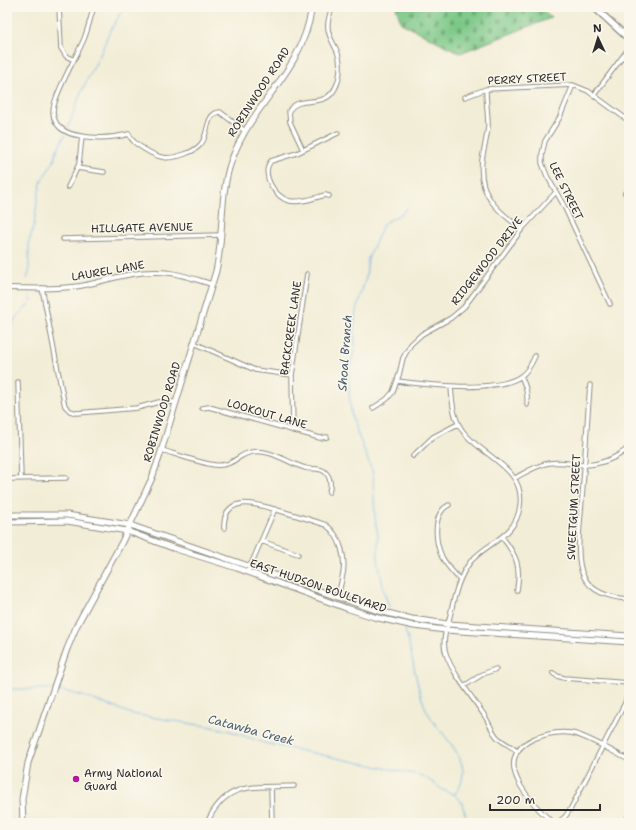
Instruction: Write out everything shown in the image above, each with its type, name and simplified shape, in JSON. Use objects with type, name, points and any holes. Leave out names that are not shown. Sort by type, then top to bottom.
[{"type":"main road","name":"ROBINWOOD ROAD","points":[[23,823],[22,804],[28,763],[48,702],[77,624],[127,532],[152,478],[162,450],[219,258],[222,207],[226,178],[233,154],[245,131],[294,58],[305,33],[312,7]]},
{"type":"main road","points":[[594,7],[629,39]]},
{"type":"main road","name":"EAST HUDSON BOULEVARD","points":[[7,515],[67,515],[130,525],[334,603],[396,622],[446,630],[629,642]]},
{"type":"main road","name":"EAST HUDSON BOULEVARD","points":[[7,522],[67,521],[127,532],[387,613],[420,621],[629,636]]},
{"type":"main road","points":[[334,603],[338,597]]},
{"type":"street","points":[[59,7],[61,48],[66,56],[74,60]]},
{"type":"street","points":[[96,7],[93,10],[84,38],[56,100],[53,112],[56,123],[65,132],[70,135],[108,138],[129,134],[134,142],[148,152],[159,157],[171,158],[193,150],[202,143],[209,121],[218,112],[245,131]]},
{"type":"street","points":[[303,150],[290,122],[289,110],[297,103],[322,100],[330,94],[336,85],[339,75],[340,60],[328,29],[332,7]]},
{"type":"street","points":[[594,95],[629,48]]},
{"type":"street","name":"PERRY STREET","points":[[465,97],[486,90],[573,85],[580,87],[594,95],[629,121]]},
{"type":"street","name":"LEE STREET","points":[[573,85],[563,111],[545,141],[542,163],[610,304]]},
{"type":"street","points":[[486,90],[488,126],[482,168],[485,190],[490,202],[503,215],[522,229]]},
{"type":"street","points":[[329,196],[325,195],[304,200],[291,201],[277,192],[271,185],[268,169],[271,161],[303,150],[338,133]]},
{"type":"street","points":[[68,187],[77,168],[82,136]]},
{"type":"street","points":[[77,168],[104,172]]},
{"type":"street","name":"RIDGEWOOD DRIVE","points":[[373,408],[384,402],[390,396],[398,381],[403,358],[411,344],[422,334],[451,318],[464,307],[522,229],[556,192]]},
{"type":"street","points":[[625,193],[629,198]]},
{"type":"street","name":"HILLGATE AVENUE","points":[[63,239],[221,235]]},
{"type":"street","name":"LAUREL LANE","points":[[7,288],[79,286],[131,274],[157,272],[184,276],[211,284]]},
{"type":"street","name":"BACKCREEK LANE","points":[[293,431],[292,374],[307,274]]},
{"type":"street","points":[[42,288],[64,402],[65,406],[70,411],[77,414],[145,407],[159,402],[176,402]]},
{"type":"street","points":[[194,343],[255,370],[292,374]]},
{"type":"street","points":[[398,381],[451,386],[507,383],[521,376],[528,369],[535,356]]},
{"type":"street","points":[[521,376],[528,396],[527,405]]},
{"type":"street","points":[[18,382],[21,478]]},
{"type":"street","name":"SWEETGUM STREET","points":[[590,385],[579,557],[582,572],[588,583],[597,591],[611,597],[629,599]]},
{"type":"street","points":[[451,386],[454,412],[458,424],[471,440],[507,469],[515,478],[520,495],[519,511],[513,526],[502,537],[475,558],[459,579],[446,630],[444,643],[445,652],[450,663],[487,719],[494,733],[498,738],[517,751]]},
{"type":"street","name":"LOOKOUT LANE","points":[[202,408],[209,407],[320,438],[326,437]]},
{"type":"street","points":[[413,456],[433,437],[458,424]]},
{"type":"street","points":[[515,478],[535,467],[550,462],[585,465],[595,464],[619,454],[629,447]]},
{"type":"street","points":[[162,450],[215,465],[228,464],[250,452],[267,454],[286,459],[304,468],[323,471],[327,474],[330,481],[329,492]]},
{"type":"street","points":[[7,479],[66,478]]},
{"type":"street","points":[[224,528],[224,519],[230,509],[237,505],[250,503],[326,525],[333,530],[339,541],[343,561],[342,578],[338,597]]},
{"type":"street","points":[[449,506],[442,510],[439,517],[437,526],[438,548],[446,563],[459,579]]},
{"type":"street","points":[[249,570],[275,509]]},
{"type":"street","points":[[502,537],[512,550],[517,562],[519,571],[517,590]]},
{"type":"street","points":[[261,541],[298,554]]},
{"type":"street","points":[[464,686],[483,674],[496,669]]},
{"type":"street","points":[[552,673],[564,678],[629,683]]},
{"type":"street","points":[[557,823],[565,817],[571,808],[625,703],[629,689]]},
{"type":"street","points":[[553,823],[525,795],[514,771],[514,759],[517,751],[528,741],[539,736],[558,732],[579,735],[629,760]]},
{"type":"street","points":[[207,823],[217,804],[231,792],[245,789],[294,786]]},
{"type":"street","points":[[271,787],[272,823]]},
{"type":"street","points":[[626,823],[629,814]]},
{"type":"green space","points":[[396,7],[540,7],[551,18],[460,53],[401,23]]},
{"type":"waterway","points":[[67,130],[81,92],[101,53],[108,35],[124,7]]},
{"type":"waterway","points":[[27,279],[29,273],[29,242],[34,225],[40,186],[43,178],[54,161],[57,150],[65,135]]},
{"type":"waterway","name":"Shoal Branch","points":[[389,607],[384,592],[378,559],[378,536],[375,518],[373,473],[352,419],[349,393],[349,370],[355,348],[354,328],[356,311],[366,277],[368,259],[384,223],[401,214],[407,208]]},
{"type":"waterway","points":[[7,367],[9,360],[8,343],[10,332],[15,319],[32,300],[29,295]]},
{"type":"waterway","name":"Shoal Branch","points":[[405,629],[419,690],[426,709],[455,750],[462,765],[462,780],[455,794]]},
{"type":"waterway","name":"Catawba Creek","points":[[7,689],[52,689]]},
{"type":"waterway","name":"Catawba Creek","points":[[55,689],[83,696],[132,714],[227,730],[264,743],[419,775],[425,777],[443,790],[455,795],[461,801],[466,816],[471,823]]},
{"type":"place","name":"Army National Guard","points":[[76,779]]}]
